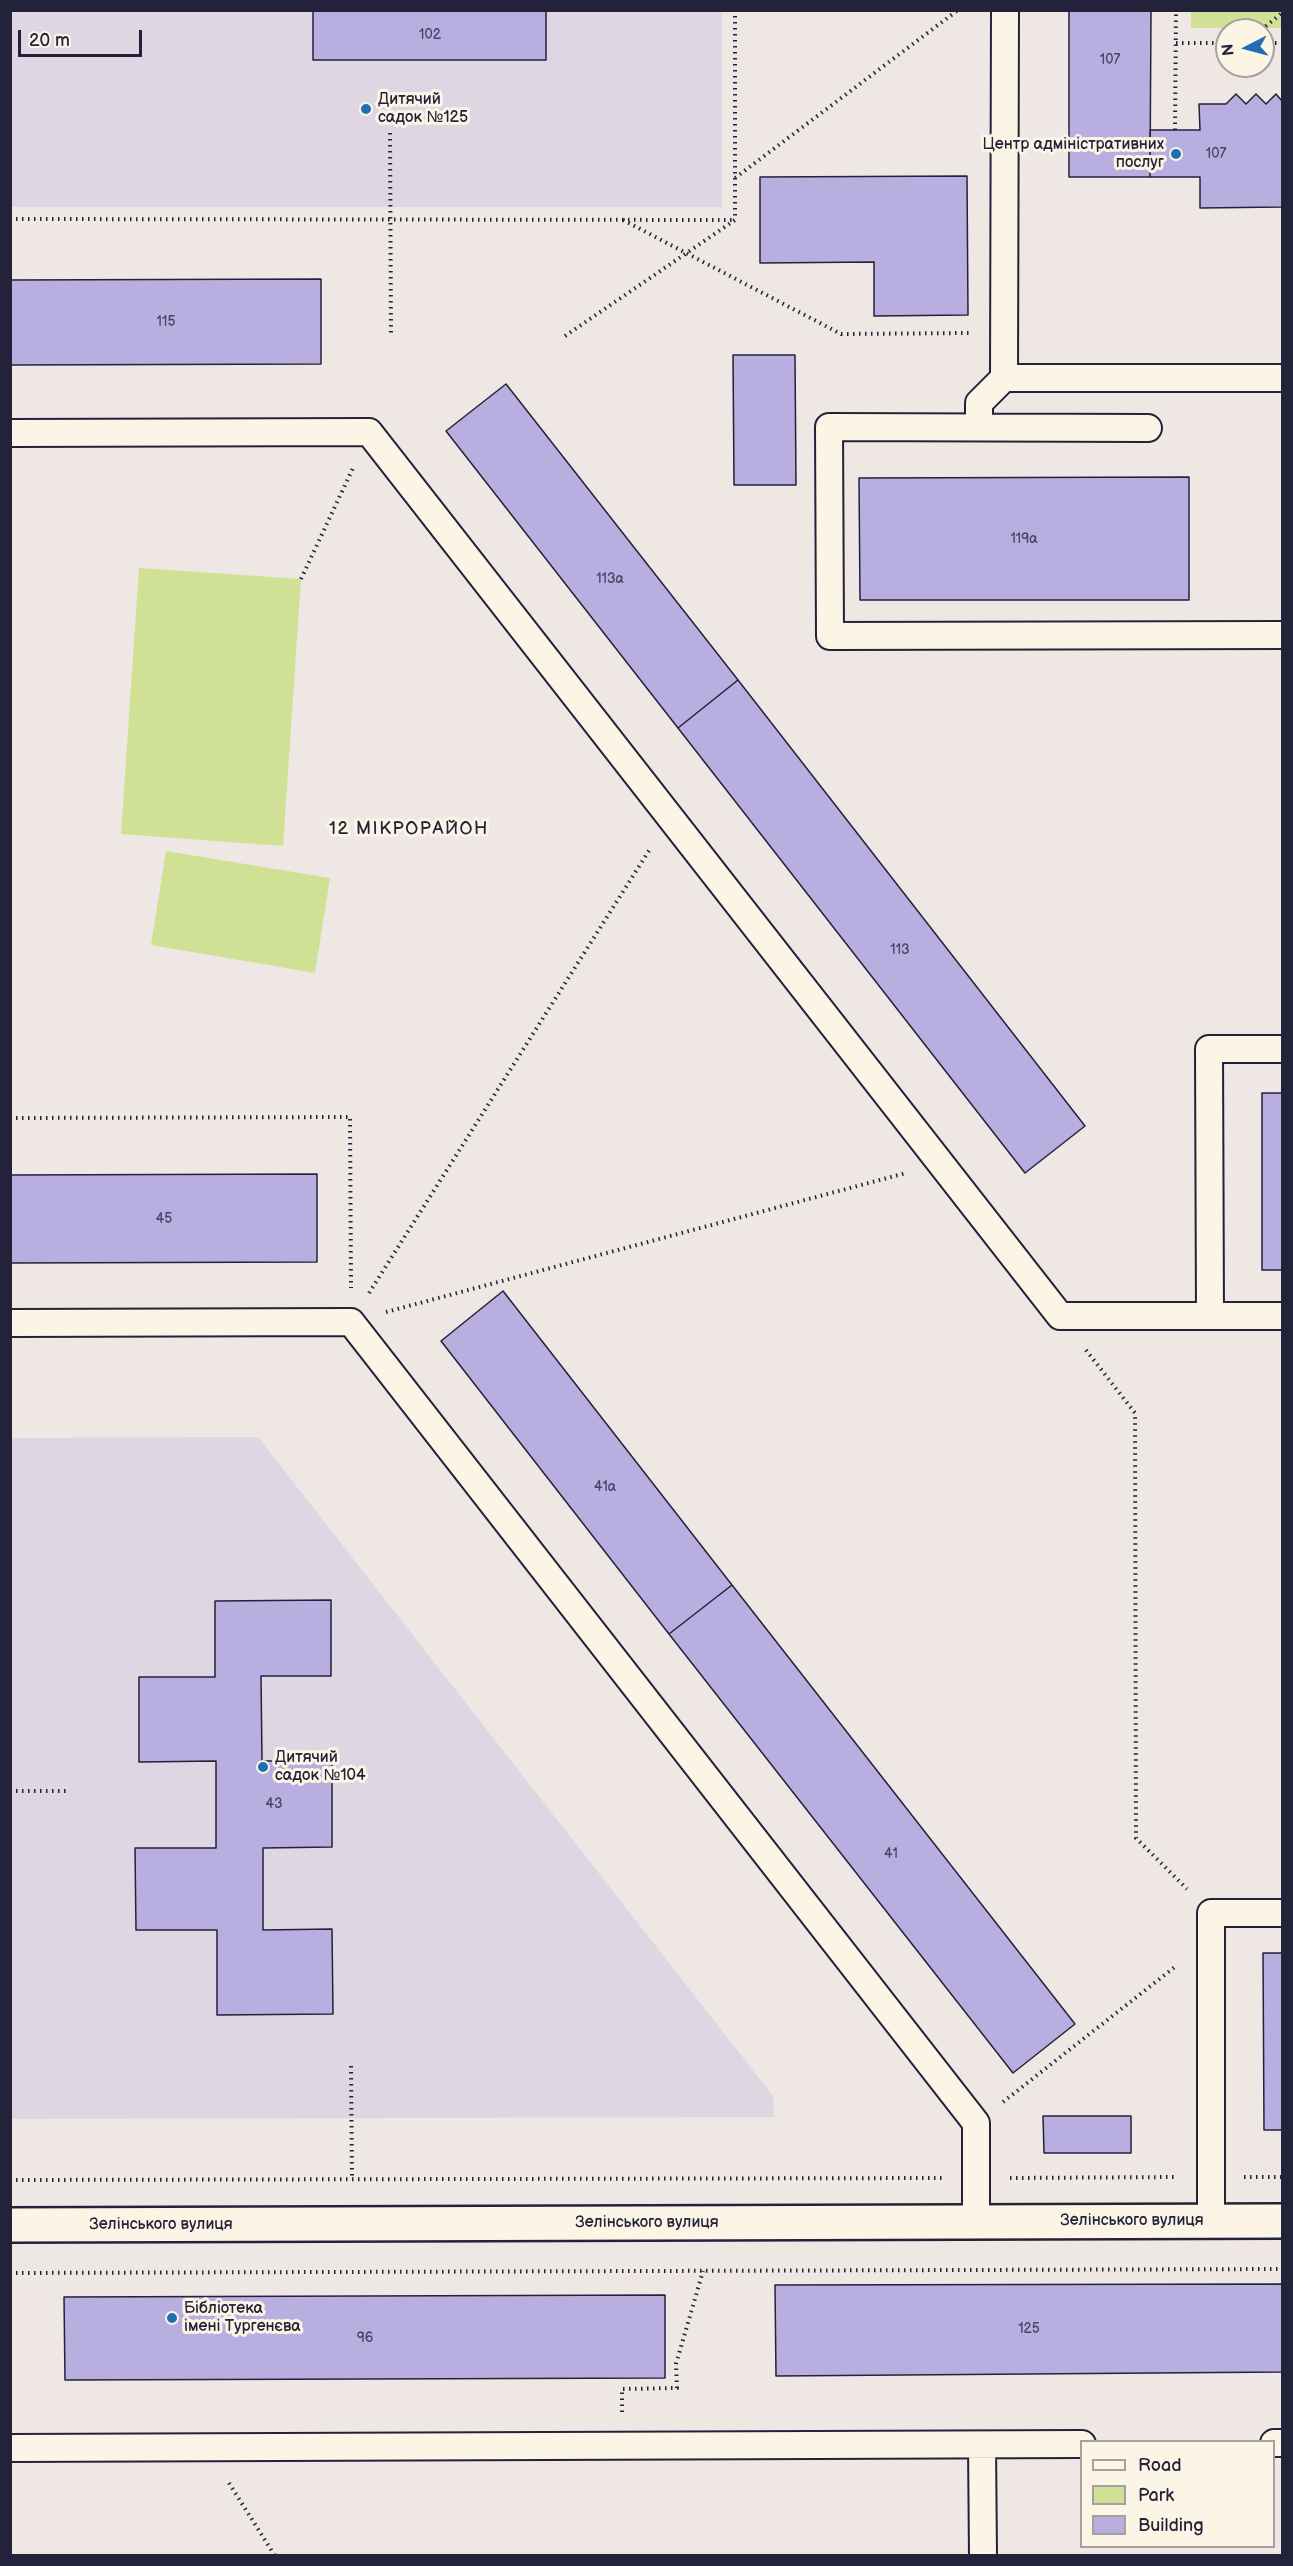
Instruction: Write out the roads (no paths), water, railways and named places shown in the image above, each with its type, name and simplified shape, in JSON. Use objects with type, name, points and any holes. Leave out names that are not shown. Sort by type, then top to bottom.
[{"type":"street","name":"Зелінського вулиця","points":[[10,2225],[1282,2220]]},
{"type":"lane","points":[[1004,378],[1005,10]]},
{"type":"lane","points":[[979,427],[979,403],[1004,378],[1282,378]]},
{"type":"lane","points":[[1148,428],[829,427],[830,636],[1282,635]]},
{"type":"lane","points":[[10,433],[369,432],[1060,1316],[1282,1316]]},
{"type":"lane","points":[[1210,1316],[1209,1049],[1282,1049]]},
{"type":"lane","points":[[10,1323],[351,1322],[976,2123],[976,2222]]},
{"type":"lane","points":[[1211,2221],[1211,1913],[1282,1913]]},
{"type":"lane","points":[[10,2448],[1080,2444]]},
{"type":"lane","points":[[982,2445],[983,2556]]},
{"type":"place","name":"Дитячий садок №125","points":[[366,109]]},
{"type":"place","name":"Центр адміністративних послуг","points":[[1176,154]]},
{"type":"place","name":"Дитячий садок №104","points":[[263,1767]]},
{"type":"place","name":"Бібліотека імені Тургенєва","points":[[172,2318]]},
{"type":"district","name":"12 МІКРОРАЙОН","points":[[409,829]]}]
